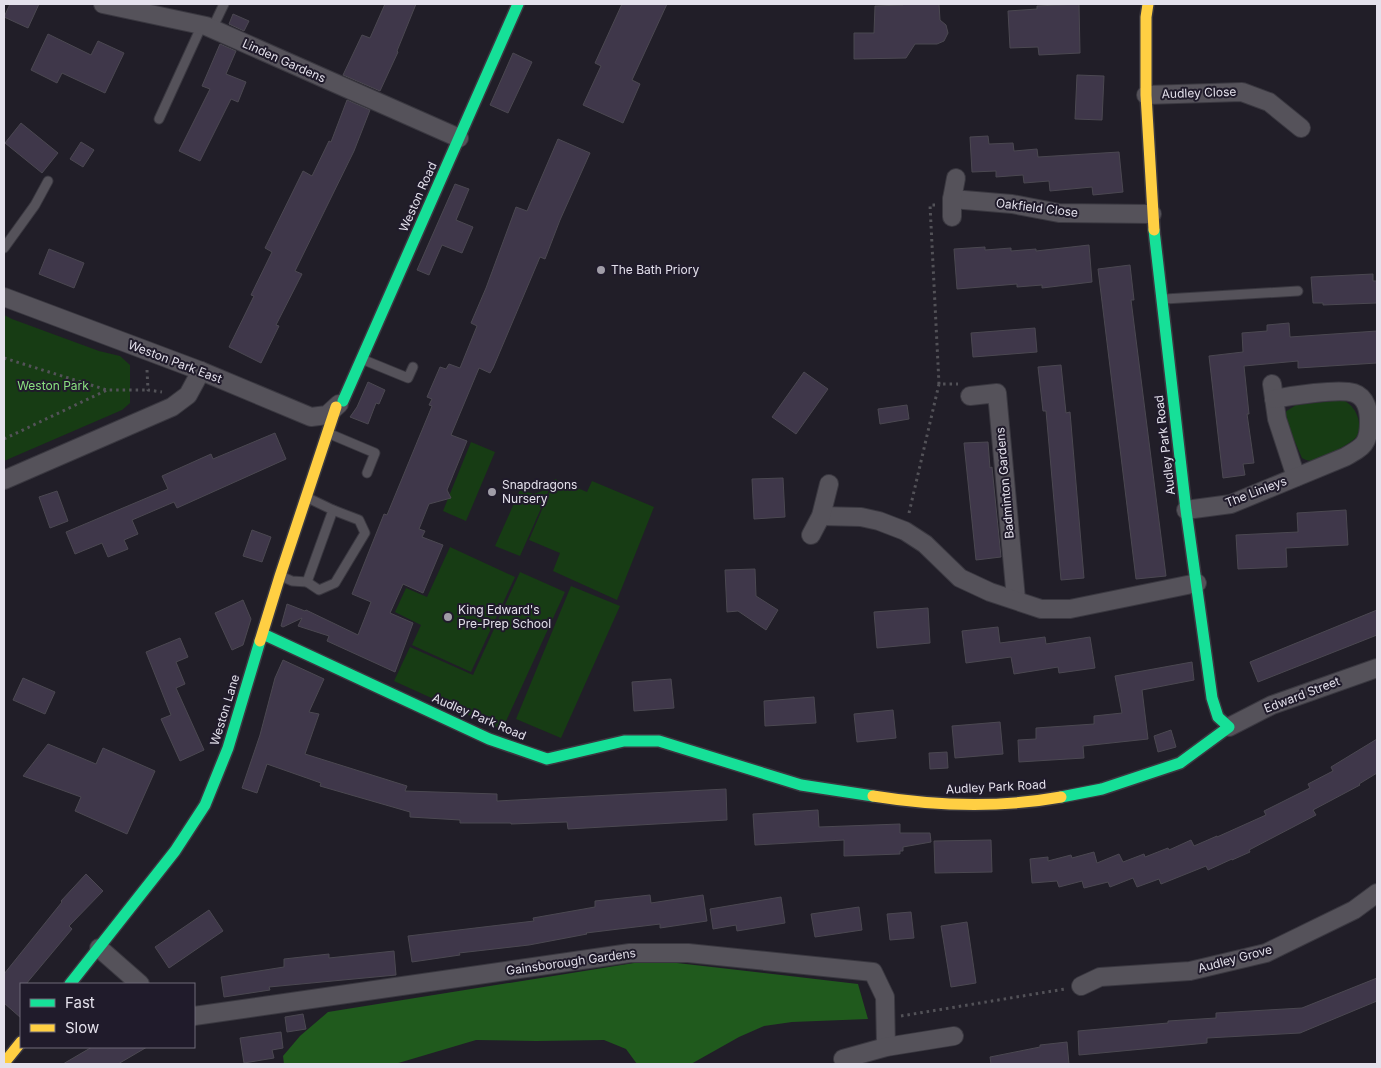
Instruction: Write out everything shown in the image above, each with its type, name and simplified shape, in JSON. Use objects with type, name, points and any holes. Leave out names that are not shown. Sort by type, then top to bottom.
[{"type":"street","name":"Linden Gardens","points":[[103,4],[207,27],[458,138]]},
{"type":"street","name":"Weston Road","points":[[339,404],[361,359],[518,4]]},
{"type":"street","name":"Audley Park Road","points":[[263,634],[489,739],[547,759],[624,741],[659,741],[801,785],[917,803],[977,804],[1039,801],[1102,789],[1180,763],[1229,726],[1218,717],[1212,698],[1186,510],[1152,214],[1146,95],[1148,4]]},
{"type":"street","name":"Audley Close","points":[[1146,95],[1242,92],[1270,102],[1301,128]]},
{"type":"street","points":[[952,207],[956,178]]},
{"type":"street","name":"Oakfield Close","points":[[952,207],[1012,204],[1059,213],[1152,214]]},
{"type":"street","name":"Weston Park East","points":[[4,297],[201,371],[311,417],[327,415],[339,404]]},
{"type":"street","points":[[4,480],[172,407],[188,395],[201,371]]},
{"type":"street","name":"The Linleys","points":[[1186,510],[1231,504],[1345,457],[1360,448],[1368,438],[1369,420],[1366,402],[1355,393],[1340,392],[1292,396],[1273,392],[1276,419],[1296,477]]},
{"type":"street","name":"Badminton Gardens","points":[[970,396],[997,394],[1016,599]]},
{"type":"street","name":"Weston Lane","points":[[71,983],[175,851],[205,805],[228,748],[305,498],[339,404]]},
{"type":"street","points":[[811,534],[821,516],[830,484]]},
{"type":"street","points":[[821,516],[861,517],[879,521],[905,531],[925,544],[960,578],[990,592],[1016,599],[1041,609],[1070,609],[1197,584]]},
{"type":"street","name":"Edward Street","points":[[1229,726],[1272,705],[1377,668]]},
{"type":"street","name":"Audley Grove","points":[[1081,986],[1100,977],[1190,971],[1266,953],[1354,910],[1377,893]]},
{"type":"street","points":[[99,948],[139,983]]},
{"type":"street","name":"Gainsborough Gardens","points":[[195,1016],[630,953],[688,953],[873,972],[886,997],[886,1048]]},
{"type":"street","points":[[843,1059],[886,1048],[954,1036]]},
{"type":"street","points":[[4,1063],[20,1043]]},
{"type":"lane","points":[[159,119],[207,27],[224,4]]},
{"type":"lane","points":[[4,248],[48,181]]},
{"type":"lane","points":[[1162,300],[1298,291]]},
{"type":"lane","points":[[361,359],[408,378],[413,367]]},
{"type":"lane","points":[[328,433],[375,453],[366,473]]},
{"type":"lane","points":[[280,576],[307,582],[319,590],[335,583],[365,534],[360,520],[305,498]]},
{"type":"lane","points":[[307,582],[333,510]]},
{"type":"path","points":[[905,531],[939,384],[930,205],[952,207]]},
{"type":"path","points":[[146,351],[148,390]]},
{"type":"path","points":[[4,358],[107,390],[148,390],[188,395]]},
{"type":"path","points":[[939,384],[968,384],[970,396]]},
{"type":"path","points":[[4,439],[107,390]]},
{"type":"path","points":[[886,1018],[1081,986]]},
{"type":"green space","name":"Weston Park","points":[[4,315],[99,351],[120,356],[130,365],[130,403],[122,410],[4,461]]},
{"type":"green space","points":[[1343,400],[1352,406],[1359,420],[1357,436],[1317,460],[1310,461],[1302,458],[1285,419],[1285,412],[1296,405]]},
{"type":"green space","points":[[471,442],[495,452],[466,521],[443,511]]},
{"type":"green space","points":[[555,479],[587,492],[592,481],[654,507],[617,600],[553,571],[560,553],[529,540]]},
{"type":"green space","points":[[550,488],[520,556],[495,546],[520,490],[534,494]]},
{"type":"green space","points":[[450,547],[515,577],[471,672],[412,645],[421,625],[395,612],[406,588],[427,597]]},
{"type":"green space","points":[[520,572],[565,592],[502,730],[394,681],[410,647],[473,675]]},
{"type":"green space","points":[[571,586],[620,606],[561,738],[516,719]]},
{"type":"green space","points":[[634,963],[677,963],[858,984],[868,1019],[792,1022],[764,1026],[739,1037],[691,1064],[637,1064],[626,1049],[604,1040],[476,1040],[395,1064],[284,1064],[283,1056],[300,1036],[328,1012]]},
{"type":"building","points":[[10,4],[39,4],[28,28],[4,17]]},
{"type":"building","points":[[385,4],[416,4],[398,52],[380,91],[343,75],[362,35],[370,38]]},
{"type":"building","points":[[622,4],[667,4],[632,80],[640,84],[623,123],[583,105],[601,66],[595,63]]},
{"type":"building","points":[[939,4],[940,20],[946,25],[948,33],[944,41],[937,44],[915,44],[906,58],[854,59],[854,33],[874,33],[875,6]]},
{"type":"building","points":[[1079,4],[1080,53],[1039,55],[1038,47],[1010,48],[1008,11],[1037,9],[1037,6]]},
{"type":"building","points":[[233,14],[249,21],[244,31],[229,24]]},
{"type":"building","points":[[48,34],[91,55],[98,41],[124,53],[105,93],[62,73],[57,83],[31,70]]},
{"type":"building","points":[[220,44],[236,51],[226,74],[246,82],[238,102],[231,99],[200,161],[179,151],[210,89],[202,86]]},
{"type":"building","points":[[513,53],[532,62],[508,113],[490,105]]},
{"type":"building","points":[[1077,75],[1104,76],[1102,120],[1075,119]]},
{"type":"building","points":[[347,100],[370,110],[354,151],[295,271],[302,274],[276,325],[279,326],[261,363],[229,347],[254,296],[251,295],[272,252],[265,248],[303,171],[312,176],[329,141],[331,142]]},
{"type":"building","points":[[21,123],[58,153],[42,173],[5,143]]},
{"type":"building","points":[[988,136],[989,144],[1013,143],[1014,151],[1037,149],[1038,157],[1119,152],[1123,192],[1093,195],[1092,187],[1050,191],[1049,181],[1024,183],[1023,175],[996,177],[996,171],[972,172],[970,137]]},
{"type":"building","points":[[558,139],[590,153],[545,259],[540,257],[493,368],[490,373],[479,368],[451,435],[467,441],[447,490],[451,498],[429,504],[419,529],[425,531],[422,537],[443,545],[423,593],[403,584],[390,613],[413,623],[395,672],[327,641],[329,636],[298,626],[302,618],[283,627],[281,626],[287,604],[306,610],[358,635],[371,602],[352,594],[384,514],[387,515],[432,406],[429,405],[432,399],[427,397],[440,367],[446,369],[449,364],[460,368],[477,326],[471,323],[516,207],[527,211]]},
{"type":"building","points":[[81,142],[94,150],[83,167],[70,159]]},
{"type":"building","points":[[455,184],[469,189],[456,220],[473,227],[462,253],[442,245],[429,275],[417,270]]},
{"type":"building","points":[[1089,245],[1092,282],[1042,288],[1042,285],[1017,287],[1017,284],[957,289],[954,249],[985,247],[985,250],[1011,248],[1011,251],[1036,249],[1036,251]]},
{"type":"building","points":[[49,249],[84,263],[74,288],[39,274]]},
{"type":"building","points":[[1130,265],[1134,300],[1131,300],[1166,576],[1136,579],[1098,269]]},
{"type":"building","points":[[1373,274],[1373,281],[1377,281],[1377,303],[1323,305],[1323,303],[1313,303],[1311,277]]},
{"type":"building","points":[[1289,323],[1290,337],[1377,331],[1377,363],[1298,368],[1298,361],[1244,366],[1249,414],[1247,414],[1254,463],[1243,464],[1245,475],[1223,478],[1209,356],[1243,352],[1242,333],[1267,331],[1267,325]]},
{"type":"building","points":[[1035,328],[1037,352],[973,357],[971,333]]},
{"type":"building","points":[[1061,365],[1066,413],[1070,412],[1084,578],[1061,580],[1046,411],[1043,411],[1038,367]]},
{"type":"building","points":[[804,372],[828,389],[796,434],[772,417]]},
{"type":"building","points":[[368,382],[385,390],[379,404],[376,403],[368,424],[350,417],[357,407]]},
{"type":"building","points":[[907,405],[909,419],[880,424],[878,409]]},
{"type":"building","points":[[275,433],[286,459],[177,508],[174,502],[132,520],[138,534],[124,540],[128,549],[108,557],[102,543],[75,554],[66,532],[168,489],[162,476],[211,454],[213,459]]},
{"type":"building","points":[[988,442],[1001,557],[976,560],[964,443]]},
{"type":"building","points":[[783,478],[785,517],[754,519],[752,479]]},
{"type":"building","points":[[57,491],[68,521],[50,528],[39,497]]},
{"type":"building","points":[[1346,510],[1348,545],[1286,548],[1287,567],[1238,569],[1236,535],[1298,532],[1297,513]]},
{"type":"building","points":[[252,530],[271,537],[262,562],[243,556]]},
{"type":"building","points":[[755,569],[756,596],[778,610],[766,630],[738,611],[727,612],[725,570]]},
{"type":"building","points":[[243,600],[251,619],[243,645],[232,650],[215,613]]},
{"type":"building","points":[[928,608],[930,643],[877,648],[874,612]]},
{"type":"building","points":[[1377,610],[1377,635],[1258,682],[1250,662]]},
{"type":"building","points":[[998,627],[1000,643],[1045,637],[1046,644],[1090,637],[1095,668],[1059,673],[1058,667],[1014,674],[1011,657],[966,663],[962,631]]},
{"type":"building","points":[[180,638],[188,657],[176,662],[185,684],[176,688],[204,750],[180,761],[161,719],[171,715],[146,652]]},
{"type":"building","points":[[283,660],[324,679],[309,712],[319,714],[305,754],[407,786],[405,791],[497,794],[497,801],[726,789],[727,820],[568,829],[567,822],[460,823],[460,820],[410,817],[410,812],[320,786],[321,783],[267,764],[257,793],[242,788],[260,735],[275,678]]},
{"type":"building","points":[[1192,662],[1194,680],[1142,690],[1148,739],[1083,746],[1084,758],[1019,762],[1018,740],[1036,739],[1036,728],[1094,724],[1094,716],[1122,713],[1115,676]]},
{"type":"building","points":[[23,678],[55,692],[45,714],[13,700]]},
{"type":"building","points":[[671,679],[674,708],[634,711],[632,682]]},
{"type":"building","points":[[814,697],[816,723],[765,726],[764,701]]},
{"type":"building","points":[[893,710],[896,738],[857,742],[854,714]]},
{"type":"building","points":[[1000,722],[1003,754],[955,758],[952,726]]},
{"type":"building","points":[[1171,730],[1176,747],[1158,752],[1154,736]]},
{"type":"building","points":[[1377,739],[1377,773],[1360,785],[1313,810],[1316,815],[1232,860],[1208,870],[1206,866],[1161,884],[1159,879],[1137,887],[1133,878],[1110,887],[1108,882],[1084,888],[1082,881],[1059,887],[1057,881],[1032,883],[1030,859],[1048,857],[1048,861],[1071,855],[1072,858],[1094,852],[1097,863],[1119,854],[1123,862],[1144,854],[1145,857],[1168,848],[1169,850],[1191,840],[1194,846],[1217,837],[1266,815],[1264,811],[1310,788],[1308,784],[1333,771],[1331,767]]},
{"type":"building","points":[[48,744],[96,764],[103,748],[155,771],[127,834],[75,811],[81,797],[23,776]]},
{"type":"building","points":[[947,752],[948,768],[930,769],[929,753]]},
{"type":"building","points":[[818,810],[819,827],[900,824],[900,833],[930,833],[931,842],[903,847],[903,851],[900,851],[900,854],[844,856],[844,840],[755,845],[753,814]]},
{"type":"building","points":[[991,840],[992,872],[935,873],[934,841]]},
{"type":"building","points":[[86,874],[103,891],[69,926],[72,929],[27,983],[20,983],[20,1017],[4,1003],[4,974],[61,901]]},
{"type":"building","points":[[650,895],[651,903],[703,895],[707,921],[660,928],[660,924],[586,933],[529,945],[459,953],[460,955],[412,962],[408,936],[534,921],[533,918],[595,907],[595,901]]},
{"type":"building","points":[[781,897],[785,923],[737,931],[736,925],[713,929],[710,909]]},
{"type":"building","points":[[859,907],[862,930],[815,937],[811,914]]},
{"type":"building","points":[[209,910],[223,931],[169,968],[155,947]]},
{"type":"building","points":[[911,912],[914,938],[890,940],[887,914]]},
{"type":"building","points":[[967,922],[976,983],[951,987],[941,926]]},
{"type":"building","points":[[394,951],[396,975],[269,987],[270,990],[224,997],[221,977],[284,967],[284,959],[329,954],[329,958]]},
{"type":"building","points":[[1377,978],[1377,1001],[1300,1033],[1207,1038],[1207,1043],[1079,1055],[1078,1031],[1168,1023],[1168,1021],[1216,1018],[1216,1013],[1302,1008]]},
{"type":"building","points":[[303,1014],[306,1029],[287,1032],[285,1017]]},
{"type":"building","points":[[281,1032],[283,1048],[272,1050],[274,1058],[244,1063],[240,1038]]},
{"type":"building","points":[[1067,1042],[1069,1064],[991,1064],[990,1057],[1040,1047],[1040,1045]]},
{"type":"building","points":[[90,1048],[145,1048],[118,1064],[63,1064]]},
{"type":"traffic: fast","points":[[343,401],[518,4]]},
{"type":"traffic: fast","points":[[1061,797],[1102,789],[1180,763],[1229,727],[1218,717],[1212,698],[1186,510],[1154,230]]},
{"type":"traffic: fast","points":[[263,634],[489,739],[547,759],[624,741],[659,741],[801,785],[873,796]]},
{"type":"traffic: fast","points":[[71,983],[175,851],[205,805],[228,748],[260,641]]},
{"type":"traffic: slow","points":[[1148,4],[1146,17],[1146,95],[1154,230]]},
{"type":"traffic: slow","points":[[260,641],[336,407]]},
{"type":"traffic: slow","points":[[873,796],[944,804],[1015,803],[1061,797]]},
{"type":"traffic: slow","points":[[4,1063],[20,1043]]},
{"type":"place","name":"The Bath Priory","points":[[601,270]]},
{"type":"place","name":"Snapdragons Nursery","points":[[492,492]]},
{"type":"place","name":"King Edward's Pre-Prep School","points":[[448,617]]}]
